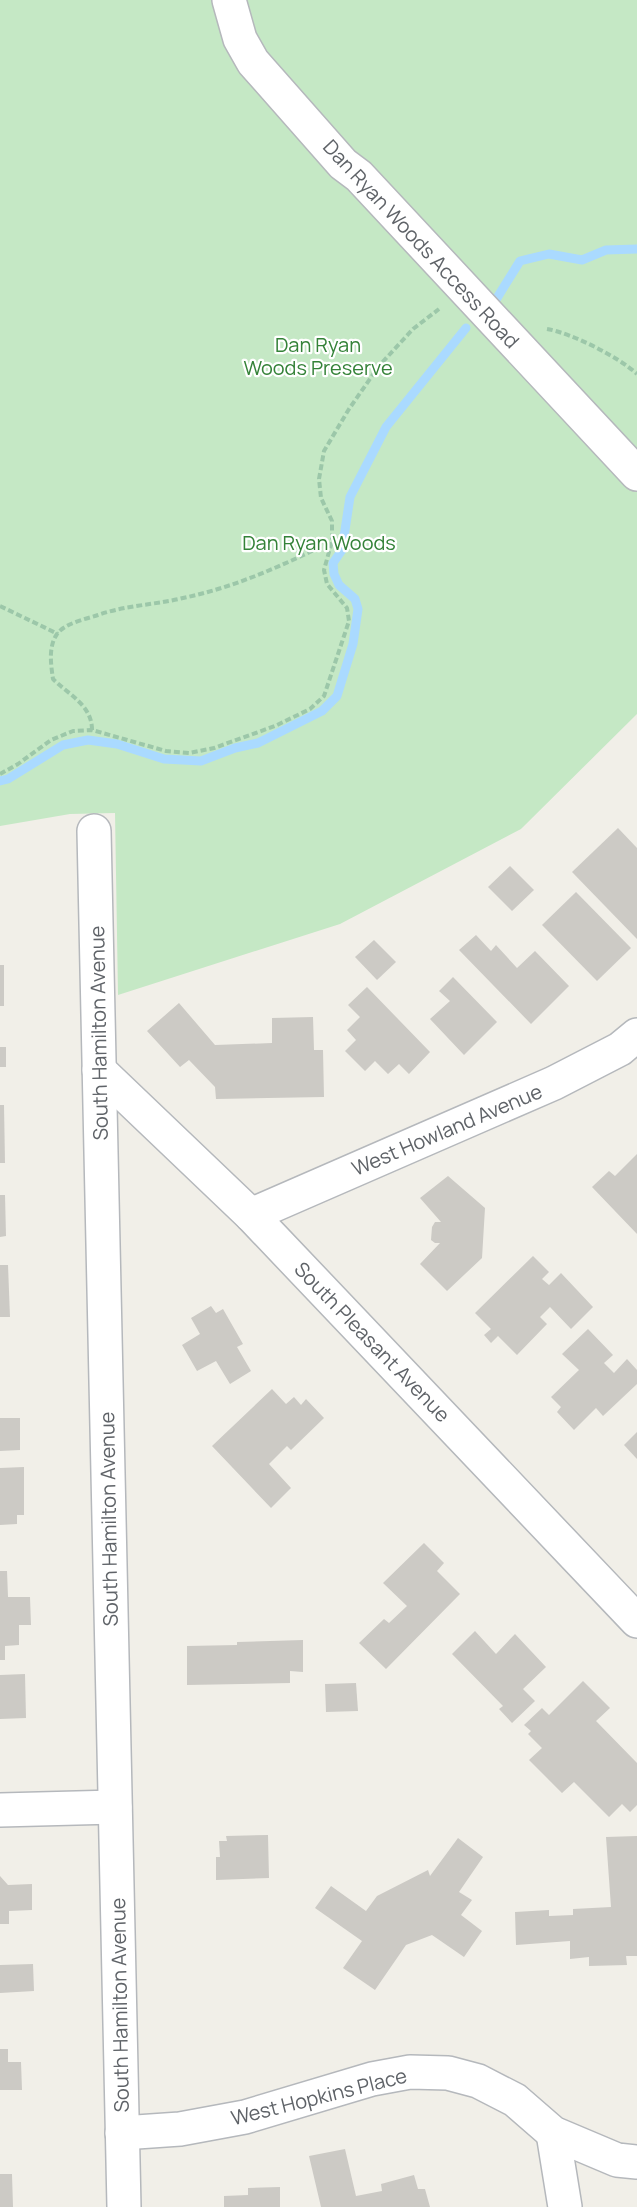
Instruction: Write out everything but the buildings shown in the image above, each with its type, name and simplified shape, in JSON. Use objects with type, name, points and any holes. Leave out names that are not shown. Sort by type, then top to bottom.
[{"type":"street","name":"Dan Ryan Woods Access Road","points":[[229,0],[240,39],[253,62],[344,164],[359,176],[637,474]]},
{"type":"street","name":"South Hamilton Avenue","points":[[94,831],[124,2207]]},
{"type":"street","name":"West Howland Avenue","points":[[251,1215],[554,1083],[620,1048],[637,1035]]},
{"type":"street","name":"South Pleasant Avenue","points":[[99,1070],[251,1215],[637,1621]]},
{"type":"street","points":[[0,1810],[115,1807]]},
{"type":"street","name":"West Hopkins Place","points":[[122,2133],[180,2129],[245,2118],[372,2079],[410,2072],[448,2073],[478,2081],[515,2100],[552,2133],[617,2160],[637,2162]]},
{"type":"street","points":[[552,2133],[565,2207]]},
{"type":"path","points":[[0,774],[51,740],[73,731],[92,730],[166,751],[189,753],[214,748],[275,726],[310,709],[324,696],[349,621],[347,608],[327,584],[324,570],[332,541],[332,520],[321,498],[319,479],[324,451],[349,409],[379,366],[413,329],[464,290]]},
{"type":"path","points":[[493,320],[562,332],[628,366],[637,374]]},
{"type":"path","points":[[92,730],[92,717],[80,702],[53,679],[51,649],[58,634],[76,622],[122,607],[182,599],[240,582],[283,565],[332,541]]},
{"type":"path","points":[[0,606],[58,634]]},
{"type":"green space","name":"Dan Ryan Woods","points":[[0,0],[637,0],[637,714],[521,829],[340,924],[118,995],[115,813],[70,814],[0,826]]},
{"type":"waterway","points":[[497,298],[520,261],[549,254],[582,260],[606,250],[637,249]]},
{"type":"waterway","points":[[0,781],[8,779],[63,745],[88,740],[117,744],[164,759],[201,761],[235,748],[258,743],[322,711],[337,696],[353,644],[358,609],[355,599],[339,585],[334,574],[333,563],[342,550],[350,497],[386,427],[466,328]]},
{"type":"park label","name":"Dan Ryan Woods Preserve","points":[[318,356]]}]
